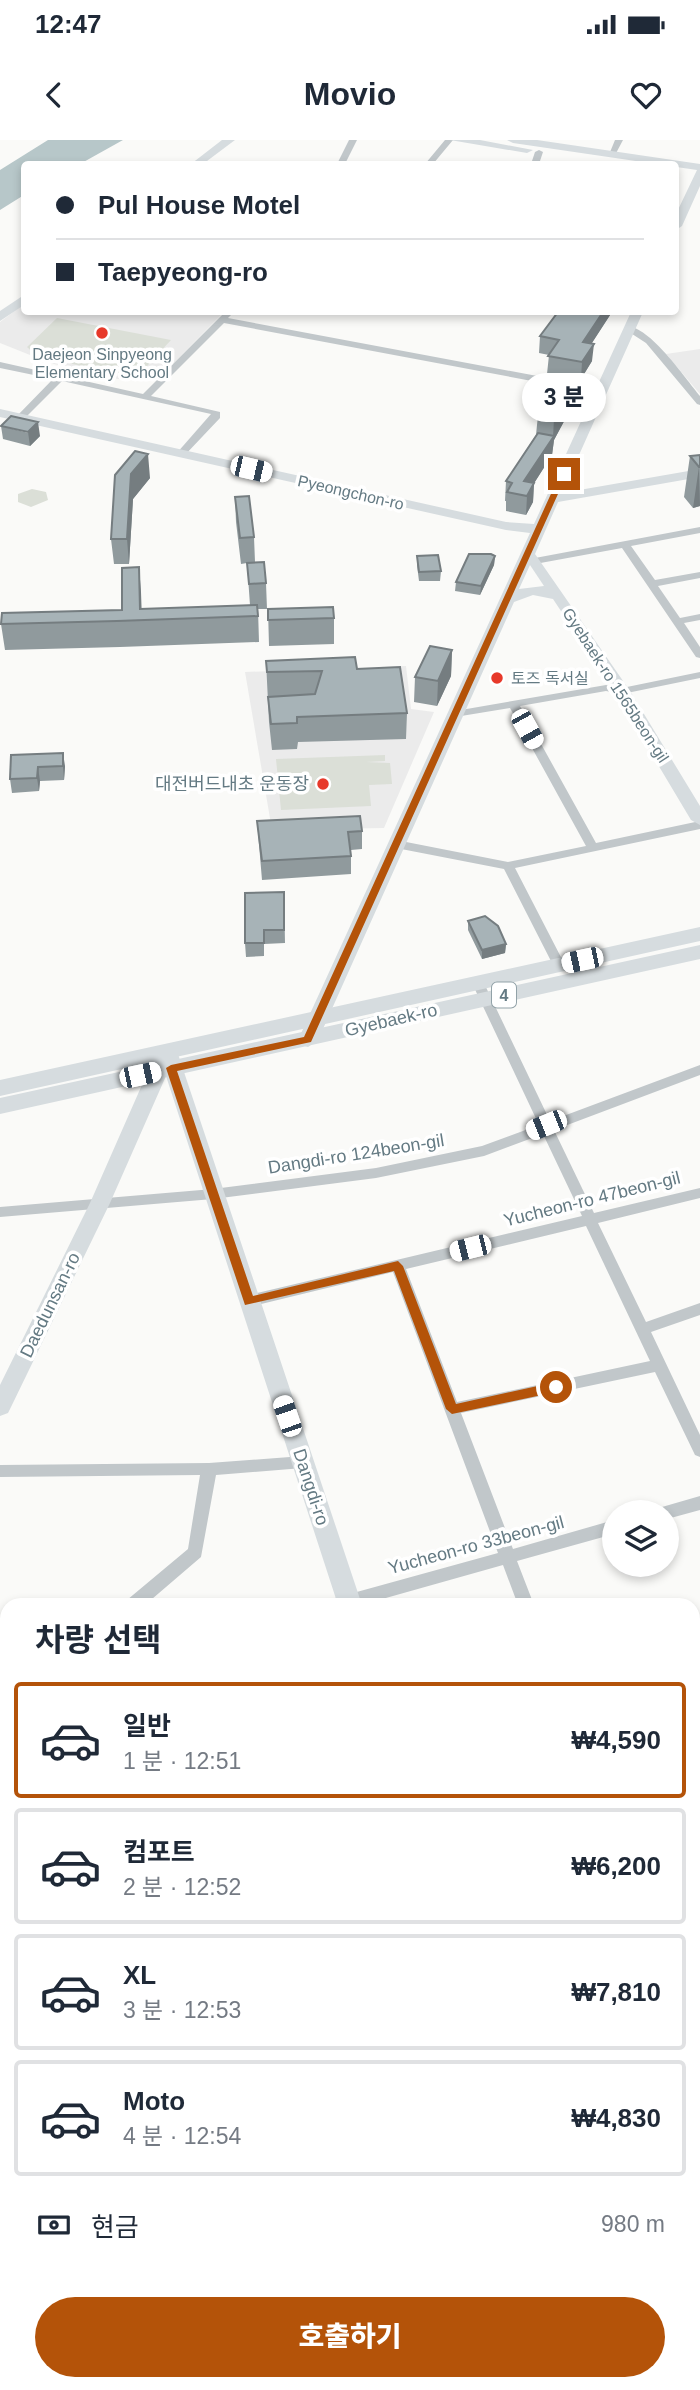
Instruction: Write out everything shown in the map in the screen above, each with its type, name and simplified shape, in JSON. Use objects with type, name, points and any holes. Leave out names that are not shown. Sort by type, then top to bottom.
[{"type":"main road","points":[[200,161],[229,140]]},
{"type":"main road","points":[[212,161],[241,140]]},
{"type":"main road","points":[[456,140],[604,161]]},
{"type":"main road","points":[[513,140],[537,150],[611,155],[639,161]]},
{"type":"main road","points":[[679,170],[700,174]]},
{"type":"main road","points":[[679,172],[700,174]]},
{"type":"main road","points":[[679,215],[700,174]]},
{"type":"main road","points":[[0,305],[21,290]]},
{"type":"main road","points":[[0,317],[21,301]]},
{"type":"main road","points":[[308,1040],[507,599],[531,558],[539,529],[636,315]]},
{"type":"main road","name":"Pyeongchon-ro","points":[[0,413],[506,526],[539,529]]},
{"type":"main road","points":[[552,499],[700,473]]},
{"type":"main road","points":[[564,474],[579,483],[609,489]]},
{"type":"main road","name":"Gyebaek-ro 1565beon-gil","points":[[531,558],[622,691],[700,822]]},
{"type":"main road","points":[[507,599],[523,592],[549,590],[558,597]]},
{"type":"main road","name":"Gyebaek-ro","points":[[0,1088],[308,1040],[559,965],[700,934]]},
{"type":"main road","name":"Gyebaek-ro","points":[[0,1106],[166,1063],[319,1015],[700,952]]},
{"type":"main road","name":"Dangdi-ro","points":[[166,1063],[303,1462],[344,1598]]},
{"type":"main road","name":"Daedunsan-ro","points":[[0,1407],[166,1063]]},
{"type":"street","points":[[342,161],[353,140]]},
{"type":"street","points":[[432,161],[449,140]]},
{"type":"street","points":[[611,155],[619,140]]},
{"type":"street","points":[[145,397],[227,315]]},
{"type":"street","points":[[222,320],[601,391]]},
{"type":"street","points":[[629,328],[649,341],[700,402]]},
{"type":"street","points":[[0,365],[215,412],[217,416],[181,454]]},
{"type":"street","points":[[21,417],[61,377]]},
{"type":"street","points":[[531,558],[700,530]]},
{"type":"street","points":[[625,544],[700,655]]},
{"type":"street","points":[[652,583],[700,575]]},
{"type":"street","points":[[678,621],[700,617]]},
{"type":"street","points":[[455,713],[606,688],[622,691],[700,676]]},
{"type":"street","points":[[514,705],[593,848]]},
{"type":"street","points":[[396,844],[508,866],[700,822]]},
{"type":"street","points":[[508,866],[559,965]]},
{"type":"street","points":[[480,990],[700,1451]]},
{"type":"street","name":"Dangdi-ro 124beon-gil","points":[[213,1194],[376,1173],[484,1151],[546,1125],[700,1070]]},
{"type":"street","name":"Yucheon-ro 47beon-gil","points":[[249,1301],[700,1193]]},
{"type":"street","points":[[0,1212],[213,1194]]},
{"type":"street","points":[[398,1266],[523,1598]]},
{"type":"street","points":[[642,1329],[700,1308]]},
{"type":"street","points":[[452,1409],[659,1365]]},
{"type":"street","points":[[0,1471],[209,1469],[303,1462]]},
{"type":"street","points":[[141,1598],[195,1552],[209,1469]]},
{"type":"street","points":[[679,1509],[700,1503]]},
{"type":"street","name":"Yucheon-ro 33beon-gil","points":[[362,1598],[602,1530]]},
{"type":"shaded area","points":[[48,140],[123,140],[85,161],[21,161],[21,197],[0,210],[0,170]]},
{"type":"shaded area","name":"Daejeon Sinpyeong Elementary School","points":[[21,306],[21,315],[221,315],[158,379],[118,379],[50,363],[0,343],[0,322]]},
{"type":"shaded area","points":[[57,318],[171,340],[137,377],[38,357],[27,347]]},
{"type":"shaded area","points":[[700,349],[700,394],[666,354]]},
{"type":"shaded area","points":[[32,489],[46,492],[48,500],[31,507],[18,502],[18,494]]},
{"type":"shaded area","points":[[406,666],[411,709],[434,712],[384,828],[272,830],[245,672]]},
{"type":"shaded area","name":"대전버드내초 운동장","points":[[385,755],[385,761],[366,762],[390,763],[392,784],[369,785],[371,806],[281,810],[276,759]]},
{"type":"building","points":[[556,315],[601,315],[583,342],[594,344],[582,362],[548,356],[559,340],[540,336]]},
{"type":"building","points":[[555,385],[571,388],[554,418],[538,415]]},
{"type":"building","points":[[11,416],[38,422],[28,432],[1,426]]},
{"type":"building","points":[[538,433],[554,436],[524,481],[534,483],[527,496],[507,492],[512,483],[506,481]]},
{"type":"building","points":[[135,451],[148,454],[131,474],[127,539],[111,539],[115,475]]},
{"type":"building","points":[[700,455],[700,467],[699,467],[690,456]]},
{"type":"building","points":[[249,496],[254,537],[240,538],[235,497]]},
{"type":"building","points":[[469,554],[495,556],[481,586],[456,582]]},
{"type":"building","points":[[438,555],[441,571],[419,572],[417,556]]},
{"type":"building","points":[[264,562],[266,583],[249,584],[247,563]]},
{"type":"building","points":[[139,567],[140,609],[257,605],[258,616],[1,624],[2,613],[122,610],[122,568]]},
{"type":"building","points":[[333,607],[334,618],[268,620],[268,609]]},
{"type":"building","points":[[430,646],[452,650],[438,681],[415,677]]},
{"type":"building","points":[[355,657],[357,669],[400,667],[407,713],[297,717],[297,723],[271,724],[268,697],[315,694],[322,671],[267,672],[266,661]]},
{"type":"building","points":[[63,753],[63,766],[38,767],[37,778],[10,779],[11,755]]},
{"type":"building","points":[[360,816],[362,831],[348,832],[351,856],[262,861],[257,821]]},
{"type":"building","points":[[284,892],[284,930],[264,930],[264,943],[245,943],[245,893]]},
{"type":"building","points":[[485,916],[498,926],[506,944],[482,950],[468,921]]},
{"type":"place","name":"Daejeon Sinpyeong Elementary School","points":[[102,333]]},
{"type":"place","name":"토즈 독서실","points":[[497,678]]},
{"type":"place","name":"대전버드내초 운동장","points":[[323,784]]},
{"type":"route","points":[[556,1387],[452,1409],[398,1266],[249,1301],[171,1068],[308,1040],[564,474]]}]
